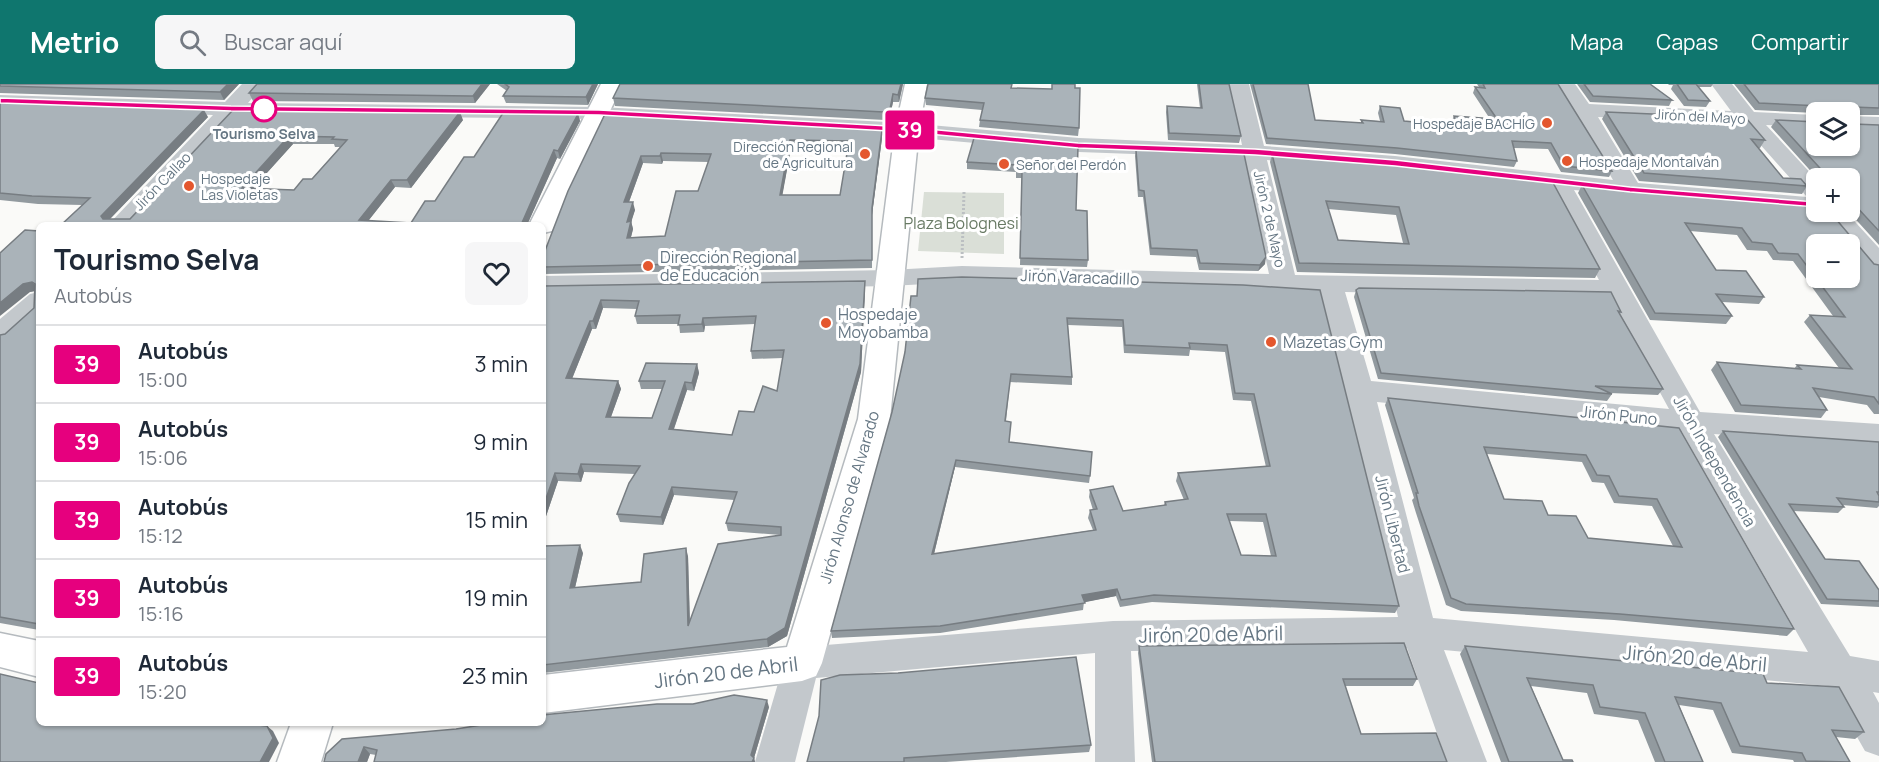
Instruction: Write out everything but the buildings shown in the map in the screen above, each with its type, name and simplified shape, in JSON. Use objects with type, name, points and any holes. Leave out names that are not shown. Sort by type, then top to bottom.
[{"type":"main road","points":[[544,222],[612,84]]},
{"type":"main road","name":"Jirón Alonso de Alvarado","points":[[802,663],[874,419],[907,130],[916,84]]},
{"type":"main road","points":[[0,650],[36,658]]},
{"type":"main road","name":"Jirón 20 de Abril","points":[[546,694],[802,663]]},
{"type":"main road","points":[[299,762],[311,726]]},
{"type":"street","points":[[0,91],[9,84]]},
{"type":"street","name":"Jirón Callao","points":[[123,222],[254,84]]},
{"type":"street","name":"Jirón 2 de Mayo","points":[[1239,84],[1284,283]]},
{"type":"street","points":[[1721,84],[1748,118],[1806,182]]},
{"type":"street","points":[[1574,97],[1630,189]]},
{"type":"street","name":"Jirón del Mayo","points":[[1574,97],[1616,112],[1806,121]]},
{"type":"street","points":[[0,101],[231,108],[599,112],[907,130],[1078,145],[1255,152],[1395,163],[1630,189],[1806,204]]},
{"type":"street","points":[[1860,123],[1879,124]]},
{"type":"street","name":"Jirón Independencia","points":[[1557,181],[1691,422],[1879,738]]},
{"type":"street","points":[[1845,222],[1871,244],[1879,264]]},
{"type":"street","name":"Jirón Varacadillo","points":[[546,284],[890,278],[962,274],[1617,289]]},
{"type":"street","name":"Jirón Libertad","points":[[1329,284],[1359,390],[1419,632],[1467,762]]},
{"type":"street","points":[[0,334],[36,303]]},
{"type":"street","name":"Jirón Puno","points":[[1359,390],[1691,422],[1879,435]]},
{"type":"street","name":"Jirón 20 de Abril","points":[[802,663],[1113,636],[1419,632],[1839,671],[1879,677]]},
{"type":"street","points":[[1113,636],[1114,762]]},
{"type":"street","name":"Jirón Alonso de Alvarado","points":[[775,762],[802,663]]},
{"type":"path","points":[[962,274],[964,192]]},
{"type":"path","points":[[896,225],[1004,225]]},
{"type":"green space","name":"Plaza Bolognesi","points":[[924,192],[1004,193],[1004,254],[918,251]]},
{"type":"bus line","name":"39","points":[[0,101],[231,108],[599,112],[907,130],[1078,145],[1255,152],[1395,163],[1630,189],[1806,204]]},
{"type":"place","name":"Tourismo Selva","points":[[264,109]]},
{"type":"place","name":"Hospedaje BACHÍG","points":[[1547,123]]},
{"type":"place","name":"Dirección Regional de Agricultura","points":[[865,154]]},
{"type":"place","name":"Hospedaje Montalván","points":[[1567,161]]},
{"type":"place","name":"Señor del Perdón","points":[[1004,164]]},
{"type":"place","name":"Hospedaje Las Violetas","points":[[189,186]]},
{"type":"place","name":"Dirección Regional de Educación","points":[[648,266]]},
{"type":"place","name":"Hospedaje Moyobamba","points":[[826,323]]},
{"type":"place","name":"Mazetas Gym","points":[[1271,342]]}]
